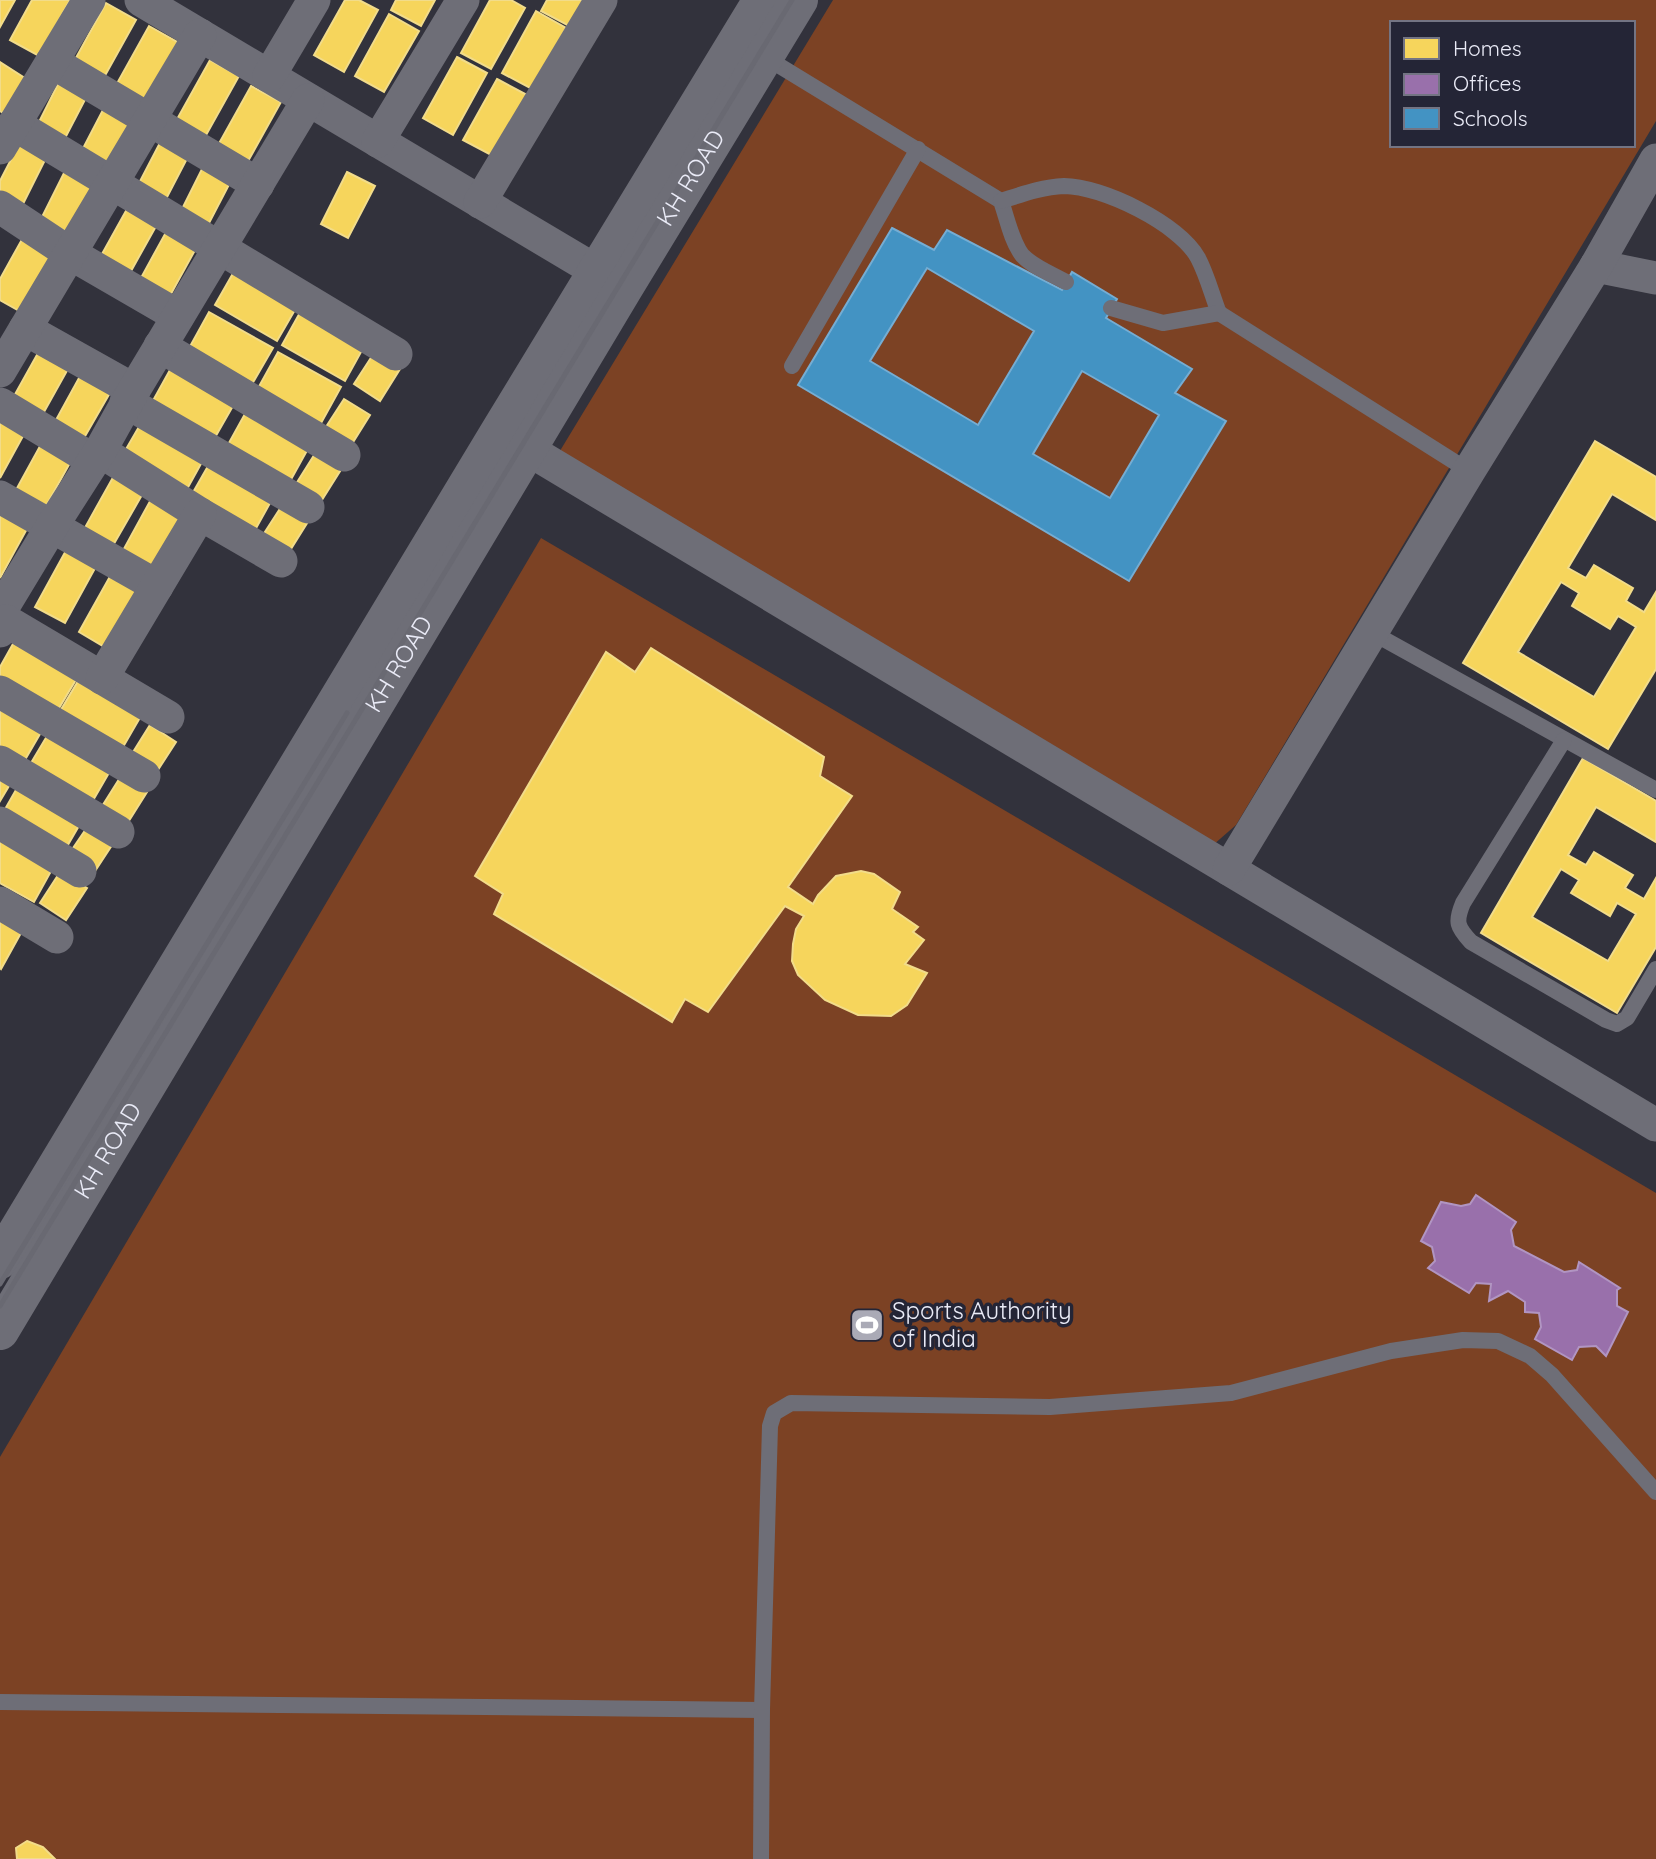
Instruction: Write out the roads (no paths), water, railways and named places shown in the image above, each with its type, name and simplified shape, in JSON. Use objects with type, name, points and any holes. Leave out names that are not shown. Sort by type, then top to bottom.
[{"type":"main road","name":"KH ROAD","points":[[739,74],[762,0]]},
{"type":"main road","name":"KH ROAD","points":[[0,1331],[513,441],[610,279],[739,74],[799,0]]},
{"type":"main road","name":"KH ROAD","points":[[0,1260],[513,441]]},
{"type":"street","points":[[89,0],[6,134],[113,184],[396,354]]},
{"type":"street","points":[[141,0],[610,279]]},
{"type":"street","points":[[269,76],[314,0]]},
{"type":"street","points":[[378,141],[463,0]]},
{"type":"street","points":[[480,202],[601,0]]},
{"type":"street","points":[[0,370],[200,36]]},
{"type":"street","points":[[52,62],[258,184]]},
{"type":"street","points":[[168,717],[1,620],[52,526],[97,456],[130,396],[308,100]]},
{"type":"street","points":[[1229,869],[1596,266],[1656,160]]},
{"type":"street","points":[[0,207],[71,254],[178,316]]},
{"type":"street","points":[[1596,266],[1656,278]]},
{"type":"street","points":[[25,329],[308,507]]},
{"type":"street","points":[[160,346],[344,455]]},
{"type":"street","points":[[0,404],[281,561]]},
{"type":"street","points":[[513,441],[1656,1125]]},
{"type":"street","points":[[0,497],[157,586]]},
{"type":"street","points":[[102,678],[200,514]]},
{"type":"street","points":[[0,692],[144,776]]},
{"type":"street","points":[[0,762],[118,832]]},
{"type":"street","points":[[0,823],[80,870]]},
{"type":"street","points":[[0,903],[57,937]]},
{"type":"lane","points":[[739,74],[918,149],[1002,201],[1015,242],[1023,255],[1033,264],[1066,282]]},
{"type":"lane","points":[[792,366],[918,149]]},
{"type":"lane","points":[[1002,201],[1039,188],[1067,186],[1121,201],[1158,220],[1182,238],[1198,257],[1219,313],[1469,471]]},
{"type":"lane","points":[[1111,308],[1163,323],[1219,313]]},
{"type":"lane","points":[[1371,632],[1656,790]]},
{"type":"lane","points":[[1564,740],[1463,903],[1458,916],[1460,929],[1471,942],[1617,1024],[1627,1018],[1656,970]]},
{"type":"lane","points":[[761,1859],[770,1426],[775,1413],[791,1403],[1050,1407],[1231,1393],[1391,1351],[1463,1340],[1498,1341],[1530,1356],[1552,1375],[1656,1492]]},
{"type":"lane","points":[[0,1702],[762,1710]]},
{"type":"railway","points":[[0,1306],[792,0]]},
{"type":"railway","points":[[0,1284],[347,713]]},
{"type":"place","name":"Sports Authority of India","points":[[867,1325]]}]
